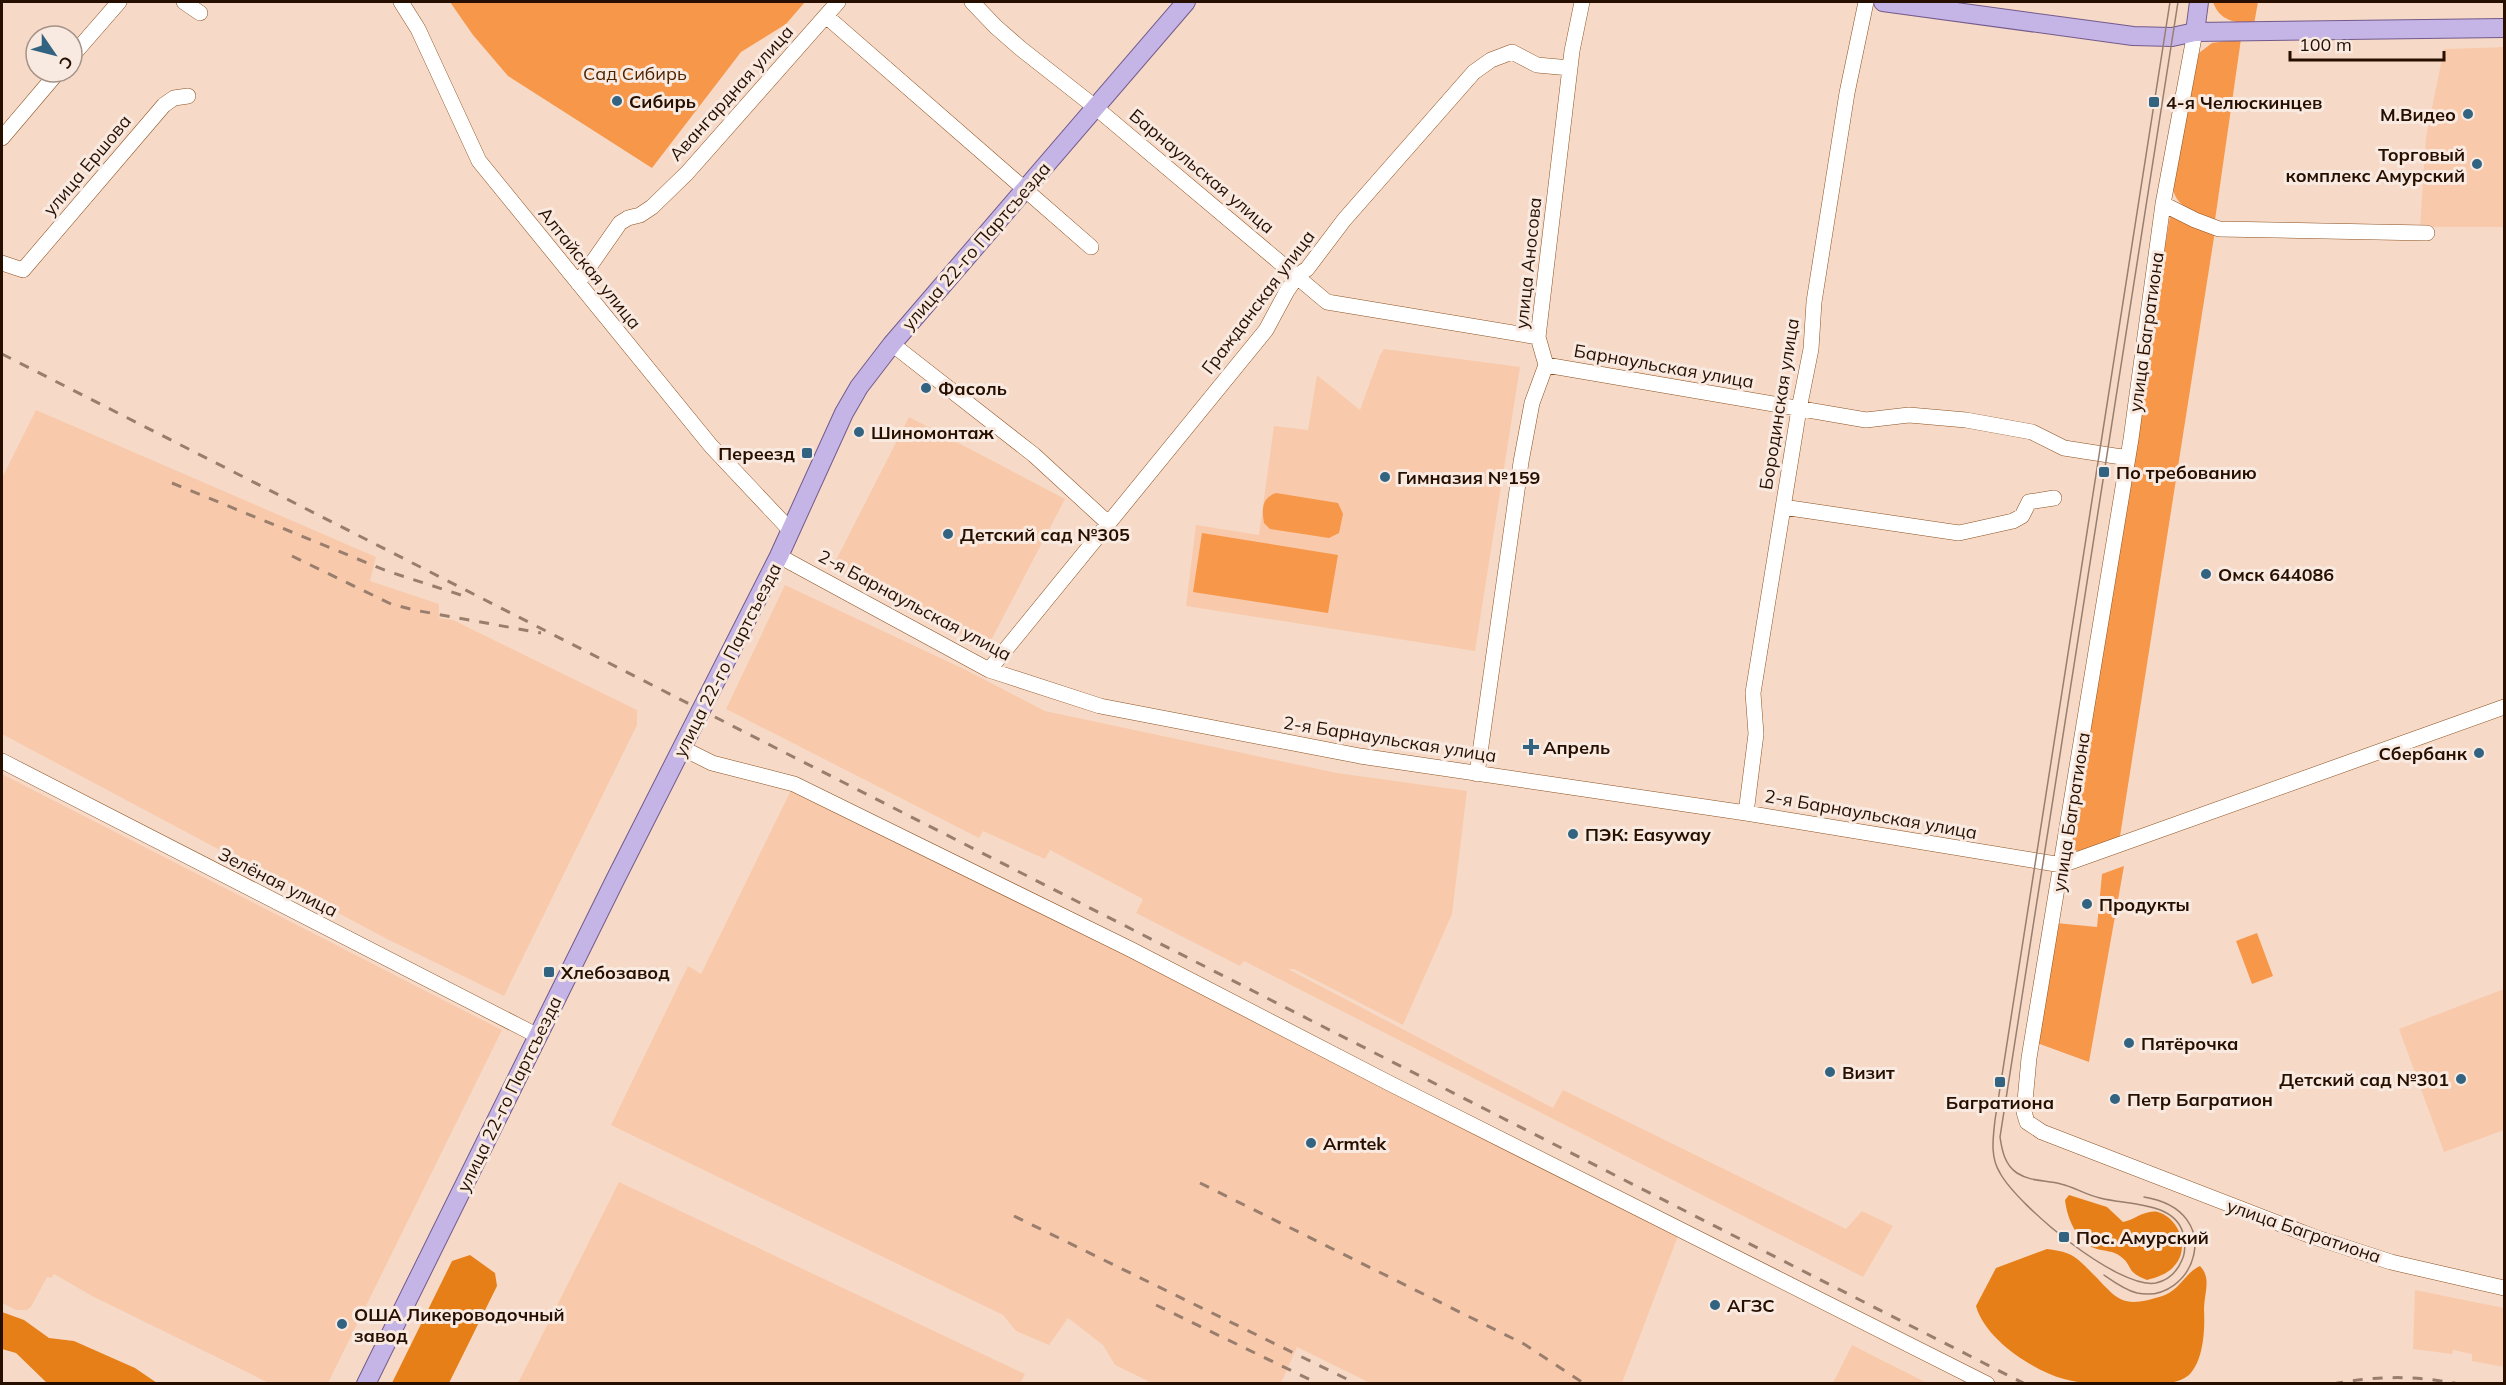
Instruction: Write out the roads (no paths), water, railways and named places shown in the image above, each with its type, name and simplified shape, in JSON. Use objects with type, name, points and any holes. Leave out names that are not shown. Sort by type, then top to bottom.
[{"type":"main road","name":"улица 22-го Партсъезда","points":[[366,1383],[779,556],[844,413],[859,387],[892,344],[1186,2]]},
{"type":"main road","points":[[1888,2],[2133,36],[2172,38],[2195,32],[2505,28]]},
{"type":"main road","name":"улица Багратиона","points":[[2195,32],[2199,2]]},
{"type":"street","points":[[84,42],[119,2]]},
{"type":"street","points":[[184,2],[200,13]]},
{"type":"street","name":"Алтайская улица","points":[[401,2],[418,29],[479,161],[711,446],[791,531]]},
{"type":"street","name":"Авангардная улица","points":[[578,283],[620,223],[652,207],[687,173],[838,2]]},
{"type":"street","name":"Барнаульская улица","points":[[972,2],[1004,34],[1328,302],[1538,337]]},
{"type":"street","name":"улица Аносова","points":[[1546,365],[1538,337],[1570,68],[1582,2]]},
{"type":"street","name":"Бородинская улица","points":[[1746,813],[1756,734],[1753,693],[1799,409],[1810,358],[1814,302],[1847,93],[1866,2]]},
{"type":"street","points":[[826,16],[1091,247]]},
{"type":"street","name":"улица Багратиона","points":[[2195,32],[2163,204],[2128,458],[2029,1058],[2024,1112],[2027,1122],[2042,1132],[2314,1236],[2391,1262],[2505,1288]]},
{"type":"street","name":"Гражданская улица","points":[[989,670],[1266,330],[1298,275],[1307,269],[1344,220],[1474,72],[1491,60],[1512,52],[1537,65],[1570,68]]},
{"type":"street","points":[[2,138],[48,84]]},
{"type":"street","name":"улица Ершова","points":[[2,263],[24,270],[164,105],[174,98],[188,96]]},
{"type":"street","points":[[2163,204],[2219,229],[2427,233]]},
{"type":"street","points":[[892,344],[1034,455],[1108,523]]},
{"type":"street","points":[[1477,774],[1521,462],[1532,403],[1546,365]]},
{"type":"street","name":"Барнаульская улица","points":[[1546,365],[1866,420],[1909,415],[1966,420],[2032,432],[2064,448],[2128,458]]},
{"type":"street","points":[[1783,507],[1959,533],[2013,521],[2022,516],[2029,502],[2054,498]]},
{"type":"street","name":"2-я Барнаульская улица","points":[[779,556],[989,670],[1100,706],[1360,756],[1746,813],[2062,865]]},
{"type":"street","points":[[2062,865],[2505,707]]},
{"type":"street","points":[[682,748],[712,763],[794,784],[1130,949],[1389,1083],[1987,1383]]},
{"type":"street","name":"Зелёная улица","points":[[2,761],[538,1036]]},
{"type":"tram line","points":[[2170,2],[1993,1140],[1993,1154],[2000,1173],[2010,1187],[2048,1224],[2095,1260],[2139,1282],[2156,1283],[2169,1278],[2175,1272],[2184,1254],[2183,1233],[2178,1223],[2170,1215],[2148,1206],[2100,1198],[2066,1185],[2022,1176],[2007,1162],[2000,1137],[2178,2]]},
{"type":"tram line","points":[[2104,1275],[2133,1292],[2157,1293],[2174,1285],[2187,1272],[2194,1255],[2194,1237],[2187,1220],[2170,1206],[2144,1197]]},
{"type":"railway","points":[[2,354],[2025,1384]]},
{"type":"railway","points":[[172,483],[387,571],[467,597]]},
{"type":"railway","points":[[292,556],[391,604],[541,633]]},
{"type":"railway","points":[[1200,1183],[1524,1344],[1585,1384]]},
{"type":"railway","points":[[1014,1216],[1357,1384]]},
{"type":"railway","points":[[1156,1305],[1319,1384]]},
{"type":"railway","points":[[2333,1384],[2364,1379],[2395,1378],[2427,1379],[2458,1384]]},
{"type":"place","name":"Сибирь","points":[[617,101]]},
{"type":"place","name":"4-я Челюскинцев","points":[[2154,102]]},
{"type":"place","name":"М.Видео","points":[[2468,114]]},
{"type":"place","name":"Торговый комплекс Амурский","points":[[2477,164]]},
{"type":"place","name":"Фасоль","points":[[926,388]]},
{"type":"place","name":"Шиномонтаж","points":[[859,432]]},
{"type":"place","name":"Переезд","points":[[807,453]]},
{"type":"place","name":"По требованию","points":[[2104,472]]},
{"type":"place","name":"Гимназия №159","points":[[1385,477]]},
{"type":"place","name":"Детский сад №305","points":[[948,534]]},
{"type":"place","name":"Омск 644086","points":[[2206,574]]},
{"type":"place","name":"Апрель","points":[[1531,747]]},
{"type":"place","name":"Сбербанк","points":[[2479,753]]},
{"type":"place","name":"ПЭК: Easyway","points":[[1573,834]]},
{"type":"place","name":"Продукты","points":[[2087,904]]},
{"type":"place","name":"Хлебозавод","points":[[549,972]]},
{"type":"place","name":"Пятёрочка","points":[[2129,1043]]},
{"type":"place","name":"Визит","points":[[1830,1072]]},
{"type":"place","name":"Детский сад №301","points":[[2461,1079]]},
{"type":"place","name":"Багратиона","points":[[2000,1082]]},
{"type":"place","name":"Петр Багратион","points":[[2115,1099]]},
{"type":"place","name":"Armtek","points":[[1311,1143]]},
{"type":"place","name":"Пос. Амурский","points":[[2064,1237]]},
{"type":"place","name":"АГЗС","points":[[1715,1305]]},
{"type":"place","name":"ОША Ликероводочный завод","points":[[342,1324]]},
{"type":"park label","name":"Сад Сибирь","points":[[635,73]]}]
